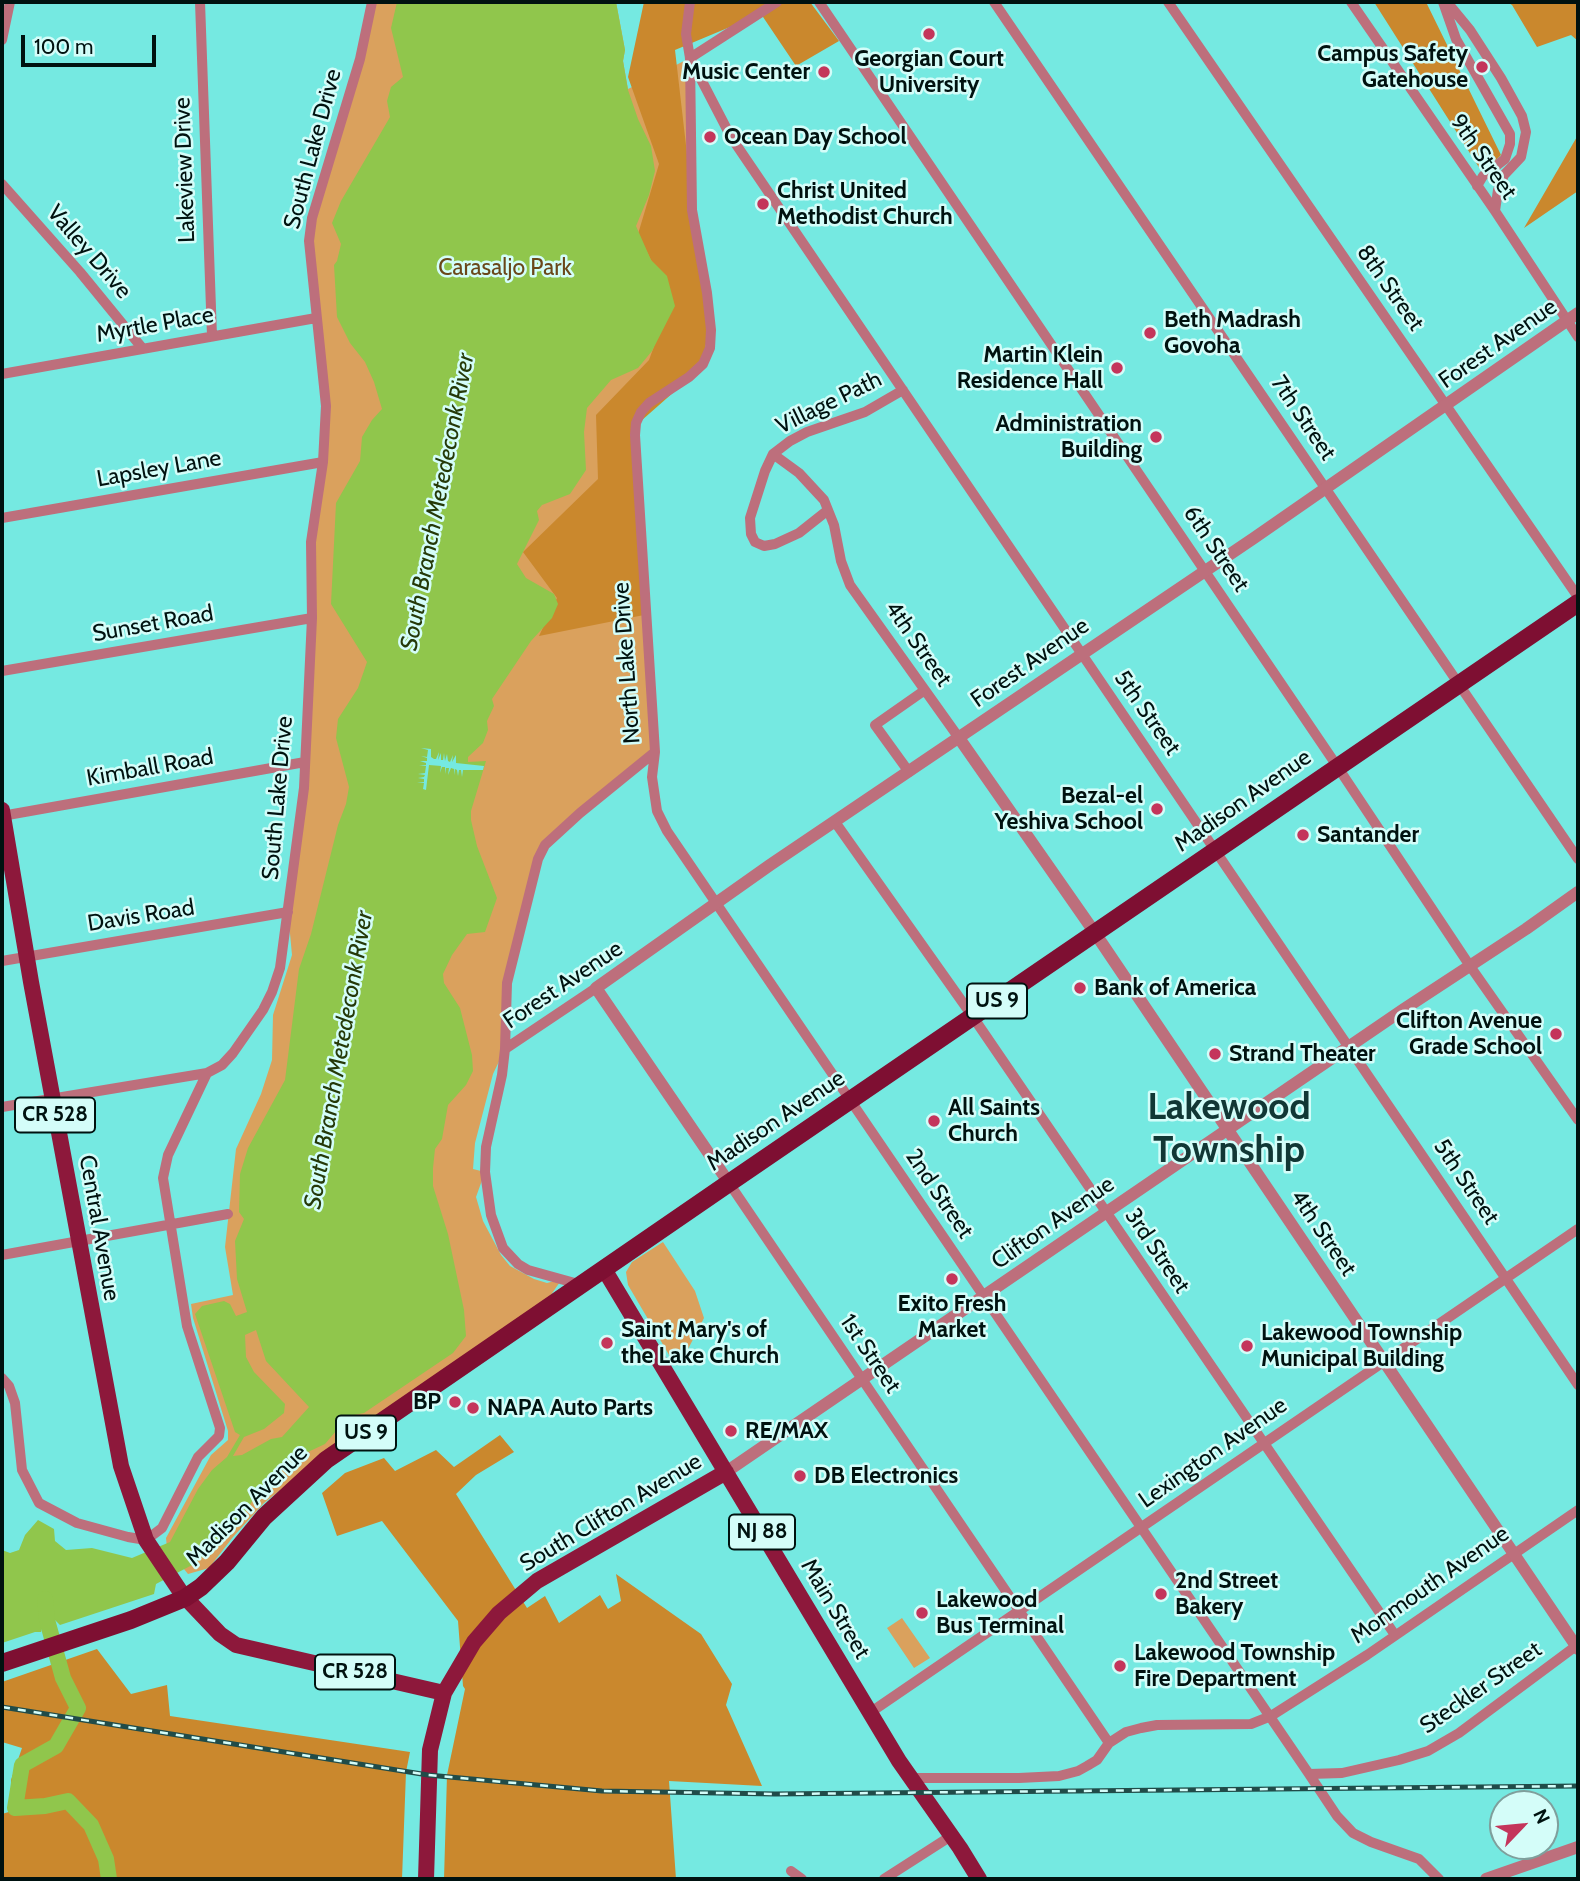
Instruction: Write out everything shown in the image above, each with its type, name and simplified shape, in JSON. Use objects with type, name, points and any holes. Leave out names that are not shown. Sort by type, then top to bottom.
[{"type":"highway","name":"Madison Avenue","points":[[2,1663],[131,1620],[201,1587],[227,1562],[264,1517],[326,1460],[1578,603]]},
{"type":"main road","name":"Central Avenue","points":[[2,810],[52,1099],[121,1466],[146,1541],[184,1596]]},
{"type":"main road","name":"Main Street","points":[[604,1269],[909,1777],[951,1836]]},
{"type":"main road","name":"South Clifton Avenue","points":[[426,1879],[430,1750],[444,1693],[474,1642],[517,1596],[574,1558],[726,1472]]},
{"type":"main road","name":"CR 528","points":[[184,1596],[220,1634],[236,1645],[444,1693]]},
{"type":"main road","name":"NJ 88","points":[[951,1836],[979,1879]]},
{"type":"street","points":[[2,40],[10,2]]},
{"type":"street","name":"Lakeview Drive","points":[[201,2],[212,336]]},
{"type":"street","name":"South Lake Drive","points":[[146,1541],[162,1528],[198,1457],[219,1436],[187,1326],[163,1178],[168,1155],[207,1073],[222,1065],[233,1054],[263,1010],[280,968],[304,788],[312,618],[311,542],[323,462],[326,406],[309,258],[312,218],[360,59],[372,2]]},
{"type":"street","name":"North Lake Drive","points":[[582,1285],[528,1270],[518,1264],[503,1248],[488,1194],[485,1147],[502,1075],[507,983],[538,859],[545,845],[579,813],[655,752],[640,535],[636,424],[649,403],[689,377],[703,364],[709,348],[711,330],[692,210],[690,58],[686,34],[690,2]]},
{"type":"street","points":[[690,58],[777,2]]},
{"type":"street","name":"6th Street","points":[[819,2],[1470,966],[1578,1120]]},
{"type":"street","name":"7th Street","points":[[994,2],[1578,859]]},
{"type":"street","name":"8th Street","points":[[1168,2],[1578,597]]},
{"type":"street","name":"9th Street","points":[[1351,2],[1477,186],[1573,317],[1578,337]]},
{"type":"street","points":[[1445,2],[1456,39],[1510,134],[1505,159],[1483,176],[1477,186]]},
{"type":"street","points":[[1445,2],[1471,30],[1522,116],[1526,132],[1521,157],[1504,175],[1486,185],[1477,186]]},
{"type":"street","name":"5th Street","points":[[690,58],[731,137],[1578,1385]]},
{"type":"street","points":[[1495,211],[1497,190],[1504,175]]},
{"type":"street","name":"Valley Drive","points":[[2,184],[80,272],[143,349]]},
{"type":"street","name":"Forest Avenue","points":[[505,1049],[1081,653],[1326,489],[1573,317]]},
{"type":"street","name":"Myrtle Place","points":[[2,374],[316,318]]},
{"type":"street","name":"Village Path","points":[[828,510],[799,533],[775,544],[764,546],[755,542],[751,534],[750,518],[773,454],[807,432],[865,412],[903,390]]},
{"type":"street","name":"Village Path","points":[[773,454],[799,473],[824,500],[850,585],[862,601]]},
{"type":"street","name":"Lapsley Lane","points":[[2,518],[323,462]]},
{"type":"street","name":"4th Street","points":[[862,601],[1095,933],[1577,1648]]},
{"type":"street","name":"Sunset Road","points":[[2,671],[312,618]]},
{"type":"street","points":[[909,772],[875,725],[925,690]]},
{"type":"street","name":"2nd Street","points":[[655,752],[652,778],[657,811],[667,831],[1271,1716]]},
{"type":"street","name":"Kimball Road","points":[[2,816],[305,762]]},
{"type":"street","name":"3rd Street","points":[[835,822],[973,1017],[1395,1635]]},
{"type":"street","name":"Clifton Avenue","points":[[726,1472],[1578,892]]},
{"type":"street","name":"Davis Road","points":[[2,961],[288,912]]},
{"type":"street","name":"1st Street","points":[[596,988],[1110,1743]]},
{"type":"street","points":[[2,1107],[207,1073]]},
{"type":"street","points":[[2,1255],[228,1214]]},
{"type":"street","name":"Lexington Avenue","points":[[871,1712],[1578,1228]]},
{"type":"street","points":[[2,1378],[9,1386],[15,1403],[22,1470],[39,1503],[77,1523],[146,1541]]},
{"type":"street","name":"Monmouth Avenue","points":[[909,1777],[1059,1776],[1078,1771],[1097,1760],[1110,1743],[1126,1732],[1149,1726],[1251,1724],[1271,1716],[1395,1635],[1578,1510]]},
{"type":"street","name":"Steckler Street","points":[[1309,1774],[1342,1773],[1428,1751],[1459,1733],[1577,1648]]},
{"type":"street","points":[[1271,1716],[1337,1816],[1353,1833],[1419,1859],[1439,1879]]},
{"type":"street","points":[[884,1879],[951,1836]]},
{"type":"street","points":[[1493,1878],[1578,1847]]},
{"type":"street","points":[[791,1871],[802,1879]]},
{"type":"green space","name":"Carasaljo Park","points":[[372,2],[616,2],[625,50],[623,61],[628,89],[690,58],[692,210],[636,424],[655,752],[545,845],[508,979],[505,1049],[493,1074],[475,1143],[473,1169],[485,1172],[476,1197],[483,1221],[501,1255],[510,1266],[534,1279],[547,1283],[562,1279],[548,1299],[308,1468],[264,1503],[209,1568],[188,1574],[167,1548],[166,1538],[211,1455],[228,1440],[228,1431],[191,1304],[233,1295],[225,1247],[236,1149],[261,1094],[272,1060],[273,1015],[292,955],[288,912],[304,788],[311,542],[326,406],[309,241]]},
{"type":"green space","points":[[663,1242],[695,1291],[704,1318],[686,1353],[672,1360],[628,1285],[626,1272],[632,1262]]},
{"type":"green space","points":[[902,1618],[930,1658],[914,1668],[887,1628]]},
{"type":"shaded area","points":[[644,2],[810,2],[839,41],[796,66],[761,14],[675,50],[708,336],[700,369],[633,428],[644,615],[539,636],[557,598],[523,552],[598,479],[596,415],[649,360],[671,300],[638,234],[659,164],[628,77]]},
{"type":"shaded area","points":[[1374,2],[1426,2],[1501,155],[1493,163],[1480,169]]},
{"type":"shaded area","points":[[1507,2],[1578,2],[1578,41],[1571,35],[1537,47],[1512,5]]},
{"type":"shaded area","points":[[1578,135],[1578,191],[1524,228]]},
{"type":"shaded area","points":[[500,1435],[514,1452],[476,1475],[456,1494],[527,1608],[545,1596],[559,1623],[600,1595],[608,1609],[621,1601],[616,1574],[701,1634],[732,1684],[726,1705],[762,1786],[669,1781],[676,1879],[444,1879],[447,1775],[465,1689],[458,1621],[382,1521],[337,1536],[322,1493],[345,1473],[384,1458],[395,1471],[436,1450],[454,1467]]},
{"type":"shaded area","points":[[97,1649],[131,1694],[167,1685],[170,1716],[410,1752],[406,1772],[402,1879],[2,1879],[2,1814],[12,1811],[11,1780],[22,1748],[2,1742],[2,1682]]},
{"type":"water","name":"Carasaljo Park","points":[[397,2],[616,2],[625,50],[623,61],[628,90],[651,146],[655,171],[649,195],[636,226],[651,260],[667,276],[675,306],[652,351],[638,368],[611,380],[587,408],[584,432],[586,470],[570,494],[542,505],[537,511],[539,520],[517,564],[526,578],[554,594],[558,604],[552,618],[531,641],[492,699],[494,706],[487,721],[488,730],[483,743],[468,757],[468,762],[486,761],[471,811],[471,820],[477,846],[497,898],[485,932],[467,934],[443,974],[444,983],[460,1008],[472,1055],[473,1071],[466,1085],[448,1105],[442,1139],[435,1149],[433,1168],[433,1186],[448,1234],[464,1310],[466,1336],[453,1353],[364,1413],[354,1415],[342,1424],[325,1444],[278,1466],[245,1513],[212,1549],[194,1564],[156,1584],[154,1594],[60,1625],[55,1620],[47,1620],[41,1632],[2,1643],[2,1550],[10,1553],[19,1550],[25,1535],[38,1520],[54,1529],[55,1541],[66,1550],[92,1548],[132,1558],[170,1542],[198,1489],[212,1470],[227,1457],[240,1435],[235,1432],[195,1314],[202,1306],[224,1301],[230,1304],[236,1316],[247,1312],[237,1279],[235,1241],[244,1219],[239,1212],[240,1174],[248,1148],[285,1080],[299,969],[311,934],[349,787],[336,738],[338,719],[358,688],[367,662],[331,604],[336,503],[360,461],[362,437],[382,409],[365,362],[350,343],[337,317],[334,265],[341,244],[332,223],[341,201],[390,117],[387,101],[391,87],[403,77],[391,28]],"holes":[[[256,1330],[266,1361],[309,1407],[282,1437],[271,1439],[242,1455],[233,1456],[244,1437],[264,1429],[284,1413],[285,1404],[254,1372],[246,1357],[245,1335]]]},
{"type":"pier","points":[[421,748],[431,749],[431,757],[434,759],[439,752],[438,760],[441,753],[443,760],[444,753],[445,761],[447,754],[450,762],[453,755],[452,762],[456,755],[456,763],[484,766],[483,770],[463,770],[462,777],[461,770],[458,776],[457,770],[455,769],[454,775],[454,769],[451,768],[448,775],[449,768],[446,768],[445,774],[445,767],[442,767],[440,773],[441,766],[429,765],[426,790],[423,789],[424,783],[417,782],[424,782],[424,779],[418,778],[425,775],[418,774],[425,773],[426,766],[419,766],[426,765],[420,761],[427,761],[427,758],[421,756],[427,757],[428,750]]},
{"type":"waterway","name":"South Branch Metedeconk River","points":[[45,1599],[47,1620],[63,1678],[78,1708],[56,1746],[22,1765],[15,1808],[68,1801],[91,1825],[106,1859],[109,1879]]},
{"type":"railway","points":[[2,1707],[428,1775],[602,1791],[775,1794],[1578,1786]]},
{"type":"place","name":"Georgian Court University","points":[[929,34]]},
{"type":"place","name":"Campus Safety Gatehouse","points":[[1482,67]]},
{"type":"place","name":"Music Center","points":[[824,72]]},
{"type":"place","name":"Ocean Day School","points":[[710,137]]},
{"type":"place","name":"Christ United Methodist Church","points":[[763,204]]},
{"type":"place","name":"Beth Madrash Govoha","points":[[1150,333]]},
{"type":"place","name":"Martin Klein Residence Hall","points":[[1117,368]]},
{"type":"place","name":"Administration Building","points":[[1156,437]]},
{"type":"place","name":"Bezal-el Yeshiva School","points":[[1157,809]]},
{"type":"place","name":"Santander","points":[[1303,835]]},
{"type":"place","name":"Bank of America","points":[[1080,988]]},
{"type":"place","name":"Clifton Avenue Grade School","points":[[1556,1034]]},
{"type":"place","name":"Strand Theater","points":[[1215,1054]]},
{"type":"place","name":"All Saints Church","points":[[934,1121]]},
{"type":"place","name":"Exito Fresh Market","points":[[952,1279]]},
{"type":"place","name":"Saint Mary's of the Lake Church","points":[[607,1343]]},
{"type":"place","name":"Lakewood Township Municipal Building","points":[[1247,1346]]},
{"type":"place","name":"BP","points":[[455,1402]]},
{"type":"place","name":"NAPA Auto Parts","points":[[473,1408]]},
{"type":"place","name":"RE/MAX","points":[[731,1431]]},
{"type":"place","name":"DB Electronics","points":[[800,1476]]},
{"type":"place","name":"2nd Street Bakery","points":[[1161,1594]]},
{"type":"place","name":"Lakewood Bus Terminal","points":[[922,1613]]},
{"type":"place","name":"Lakewood Township Fire Department","points":[[1120,1666]]},
{"type":"district","name":"Lakewood Township","points":[[1229,1130]]}]
